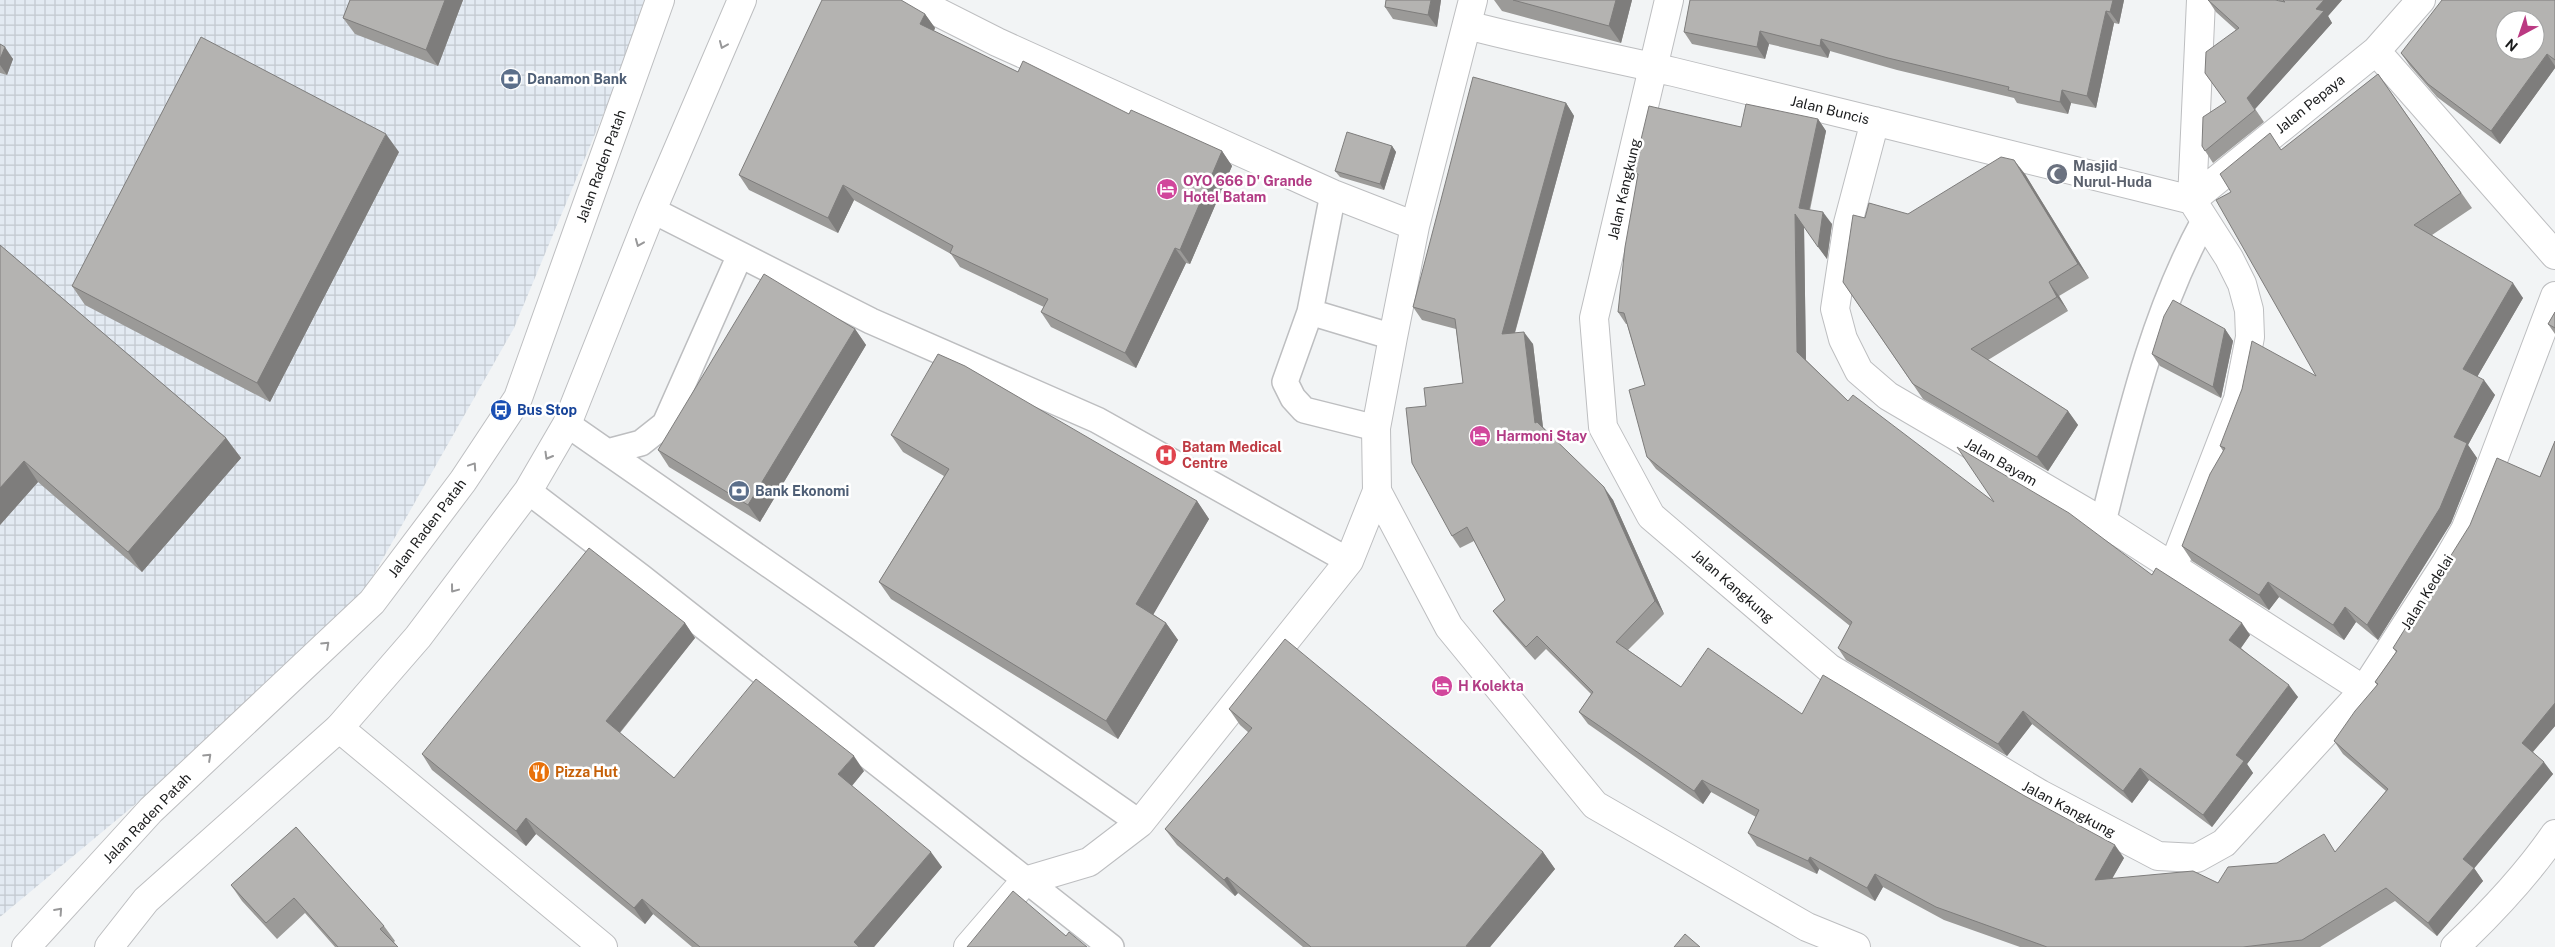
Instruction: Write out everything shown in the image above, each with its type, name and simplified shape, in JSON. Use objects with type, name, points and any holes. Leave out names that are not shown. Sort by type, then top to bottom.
[{"type":"street","name":"Jalan Raden Patah","points":[[26,947],[151,810],[372,602],[463,481],[502,423],[518,398],[660,0]]},
{"type":"street","points":[[109,947],[146,900],[339,728],[418,637],[528,491],[567,424],[652,210],[742,0]]},
{"type":"street","points":[[914,0],[996,42],[1333,194],[1415,226]]},
{"type":"street","name":"Jalan Kangkung","points":[[1669,0],[1594,318],[1603,427],[1651,516],[1829,668],[2040,794],[2158,856],[2197,858],[2224,843]]},
{"type":"street","points":[[2173,567],[2238,399],[2250,337],[2249,310],[2242,284],[2229,258],[2198,211],[2201,0]]},
{"type":"street","name":"Jalan Pepaya","points":[[2198,211],[2376,51],[2421,0]]},
{"type":"street","points":[[968,947],[1025,881],[1089,862],[1140,823],[1349,561],[1377,491],[1376,428],[1393,337],[1415,226],[1470,12]]},
{"type":"street","name":"Jalan Buncis","points":[[1470,12],[1543,45],[1652,67],[1875,121],[2198,211]]},
{"type":"street","points":[[2376,51],[2555,254]]},
{"type":"street","name":"Jalan Bayam","points":[[1875,121],[1848,223],[1835,309],[1843,339],[1859,371],[1888,396],[2103,522],[2364,690]]},
{"type":"street","name":"Jalan Kedelai","points":[[2224,843],[2364,690],[2446,563],[2465,530],[2555,296]]},
{"type":"street","points":[[1377,491],[1449,627],[1595,805],[1807,927],[1856,947]]},
{"type":"street","points":[[339,728],[603,947]]},
{"type":"street","points":[[2455,947],[2496,909],[2555,834]]},
{"type":"lane","points":[[1333,194],[1310,312],[1285,382],[1293,398],[1304,410],[1376,428]]},
{"type":"lane","points":[[652,210],[871,321],[1097,420],[1349,561]]},
{"type":"lane","points":[[2103,522],[2129,420],[2153,339],[2186,253],[2198,211]]},
{"type":"lane","points":[[607,452],[641,443],[665,424],[740,255]]},
{"type":"lane","points":[[1310,312],[1393,337]]},
{"type":"lane","points":[[567,424],[1140,823]]},
{"type":"lane","points":[[528,491],[641,577],[1111,947]]},
{"type":"shaded area","points":[[0,0],[651,0],[514,328],[340,634],[0,917]]},
{"type":"building","points":[[350,0],[445,0],[426,50],[343,18]]},
{"type":"building","points":[[822,0],[901,0],[925,14],[920,24],[1018,72],[1023,61],[1129,114],[1131,110],[1222,151],[1180,250],[1175,248],[1125,353],[1041,312],[1048,299],[950,253],[953,246],[843,185],[828,218],[739,175]]},
{"type":"building","points":[[1386,0],[1431,0],[1428,15],[1385,7]]},
{"type":"building","points":[[1513,0],[1616,0],[1609,26]]},
{"type":"building","points":[[1690,0],[2113,0],[2110,12],[2106,11],[2087,96],[2062,90],[2060,102],[2008,90],[2009,87],[1888,58],[1821,39],[1820,46],[1760,31],[1757,47],[1684,32]]},
{"type":"building","points":[[2208,0],[2275,0],[2285,2],[2283,0],[2324,0],[2316,9],[2324,11],[2247,98],[2255,110],[2205,151],[2202,146],[2203,117],[2226,102],[2205,73],[2206,52],[2239,28]]},
{"type":"building","points":[[2442,0],[2555,0],[2555,60],[2547,54],[2545,57],[2545,10],[2495,10],[2495,60],[2543,60],[2491,131],[2428,84],[2401,53]]},
{"type":"building","points":[[201,37],[386,134],[257,383],[72,286]]},
{"type":"building","points":[[0,44],[5,47],[0,59]]},
{"type":"building","points":[[2378,74],[2461,193],[2414,225],[2513,283],[2463,369],[2484,380],[2454,437],[2467,443],[2440,508],[2367,625],[2345,607],[2333,625],[2268,582],[2259,595],[2182,546],[2210,474],[2225,448],[2220,446],[2242,389],[2252,341],[2316,376],[2216,200],[2231,192],[2220,174],[2270,133],[2281,150]]},
{"type":"building","points":[[1473,77],[1566,103],[1502,334],[1524,332],[1535,423],[1537,422],[1604,487],[1655,601],[1616,642],[1681,687],[1708,648],[1802,714],[1823,675],[2023,795],[2115,845],[2095,880],[2193,871],[2218,883],[2228,867],[2277,863],[2324,834],[2335,852],[2388,789],[2334,741],[2355,711],[2378,684],[2375,682],[2397,651],[2393,648],[2470,525],[2497,458],[2540,477],[2555,441],[2555,703],[2522,743],[2544,762],[2463,859],[2474,868],[2428,923],[2386,888],[2302,940],[2243,947],[2047,947],[1936,907],[1875,874],[1867,888],[1810,857],[1808,861],[1748,833],[1759,810],[1702,780],[1694,791],[1579,712],[1593,692],[1537,636],[1526,647],[1493,611],[1505,600],[1467,527],[1452,536],[1412,463],[1406,408],[1426,406],[1424,388],[1463,383],[1455,319],[1413,307]]},
{"type":"building","points":[[1746,104],[1818,119],[1799,208],[1823,212],[1818,247],[1795,214],[1797,352],[1848,401],[1853,395],[1994,502],[1957,447],[2069,513],[2152,575],[2156,568],[2242,623],[2229,640],[2289,685],[2236,755],[2244,761],[2203,815],[2140,768],[2123,791],[2023,711],[1998,744],[1838,648],[1852,622],[1647,457],[1629,390],[1645,385],[1624,313],[1618,312],[1625,247],[1638,174],[1633,173],[1649,106],[1741,127]]},
{"type":"building","points":[[1347,132],[1392,146],[1380,184],[1335,171]]},
{"type":"building","points":[[2001,157],[2014,160],[2078,264],[2049,282],[2057,297],[1971,349],[2068,411],[2037,457],[1913,384],[1843,282],[1853,215],[1865,218],[1869,203],[1908,214]]},
{"type":"building","points":[[0,245],[226,438],[128,552],[24,461],[0,488]]},
{"type":"building","points":[[764,274],[855,329],[748,505],[658,450]]},
{"type":"building","points":[[2173,300],[2225,329],[2213,387],[2152,354],[2164,316]]},
{"type":"building","points":[[2555,312],[2555,328],[2548,324]]},
{"type":"building","points":[[938,354],[965,366],[1197,501],[1136,604],[1166,623],[1106,721],[879,582],[949,469],[891,435]]},
{"type":"building","points":[[589,548],[685,623],[606,721],[674,778],[756,679],[854,756],[838,774],[931,852],[854,942],[859,947],[700,947],[642,899],[634,908],[526,818],[516,831],[422,754]]},
{"type":"building","points":[[1285,639],[1543,852],[1466,946],[1468,947],[1311,947],[1227,877],[1224,880],[1165,829],[1252,728],[1229,709]]},
{"type":"building","points":[[296,827],[384,926],[380,929],[398,947],[338,947],[294,898],[266,923],[231,885]]},
{"type":"building","points":[[1013,891],[1066,936],[1069,932],[1087,947],[967,947]]},
{"type":"building","points":[[1685,934],[1700,947],[1674,947]]},
{"type":"place","name":"Danamon Bank","points":[[511,79]]},
{"type":"place","name":"Masjid Nurul-Huda","points":[[2057,174]]},
{"type":"place","name":"OYO 666 D' Grande Hotel Batam","points":[[1167,189]]},
{"type":"place","name":"Bus Stop","points":[[501,410]]},
{"type":"place","name":"Harmoni Stay","points":[[1480,436]]},
{"type":"place","name":"Batam Medical Centre","points":[[1166,455]]},
{"type":"place","name":"Bank Ekonomi","points":[[739,491]]},
{"type":"place","name":"H Kolekta","points":[[1442,686]]},
{"type":"place","name":"Pizza Hut","points":[[539,772]]}]
